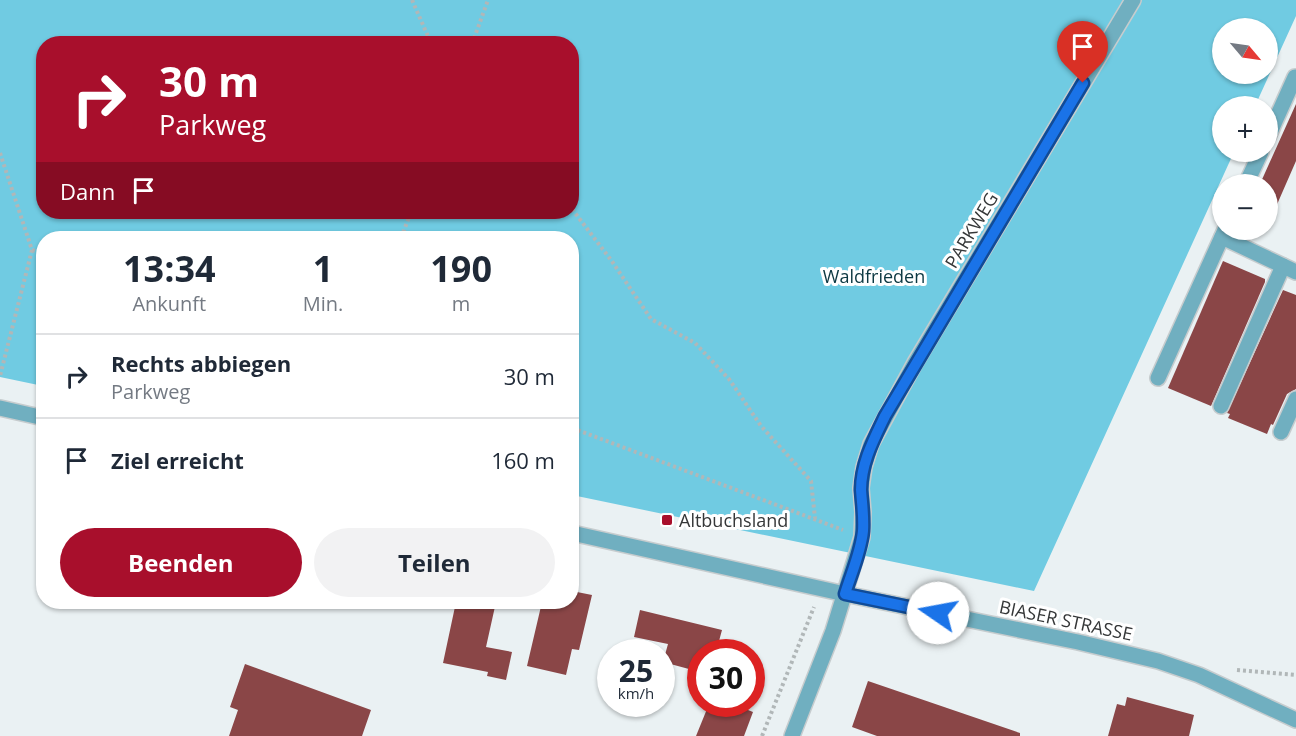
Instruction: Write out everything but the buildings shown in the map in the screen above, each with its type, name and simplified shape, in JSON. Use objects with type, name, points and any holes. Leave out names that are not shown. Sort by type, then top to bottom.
[{"type":"street","name":"PARKWEG","points":[[845,594],[862,537],[861,488],[871,444],[885,416],[1133,0]]},
{"type":"street","points":[[1278,115],[1295,77]]},
{"type":"street","points":[[1158,378],[1220,240]]},
{"type":"street","points":[[1221,406],[1289,269],[1236,240]]},
{"type":"street","points":[[1281,432],[1296,399]]},
{"type":"street","points":[[0,408],[36,416]]},
{"type":"street","name":"BIASER STRASSE","points":[[579,535],[1158,661],[1199,675],[1296,720]]},
{"type":"street","points":[[792,736],[845,594]]},
{"type":"path","points":[[412,0],[428,36]]},
{"type":"path","points":[[475,36],[489,0]]},
{"type":"path","points":[[0,153],[32,250],[0,376]]},
{"type":"path","points":[[579,218],[651,319],[695,343],[729,379],[761,426],[811,481],[815,518]]},
{"type":"path","points":[[32,250],[36,251]]},
{"type":"path","points":[[579,431],[862,537]]},
{"type":"path","points":[[762,736],[813,608],[845,594]]},
{"type":"path","points":[[1199,675],[1238,670],[1296,675]]},
{"type":"green space","name":"Waldfrieden","points":[[0,0],[1296,0],[1296,16],[1278,56],[1278,18],[1212,18],[1212,84],[1265,84],[1260,96],[1212,96],[1212,162],[1229,162],[1224,174],[1212,174],[1212,200],[1034,591],[579,496],[579,231],[36,231],[36,385],[0,377]]},
{"type":"place","name":"Altbuchsland","points":[[667,520]]},
{"type":"route","points":[[938,613],[845,594],[863,531],[861,488],[864,467],[871,444],[915,363],[1083,83]]}]
